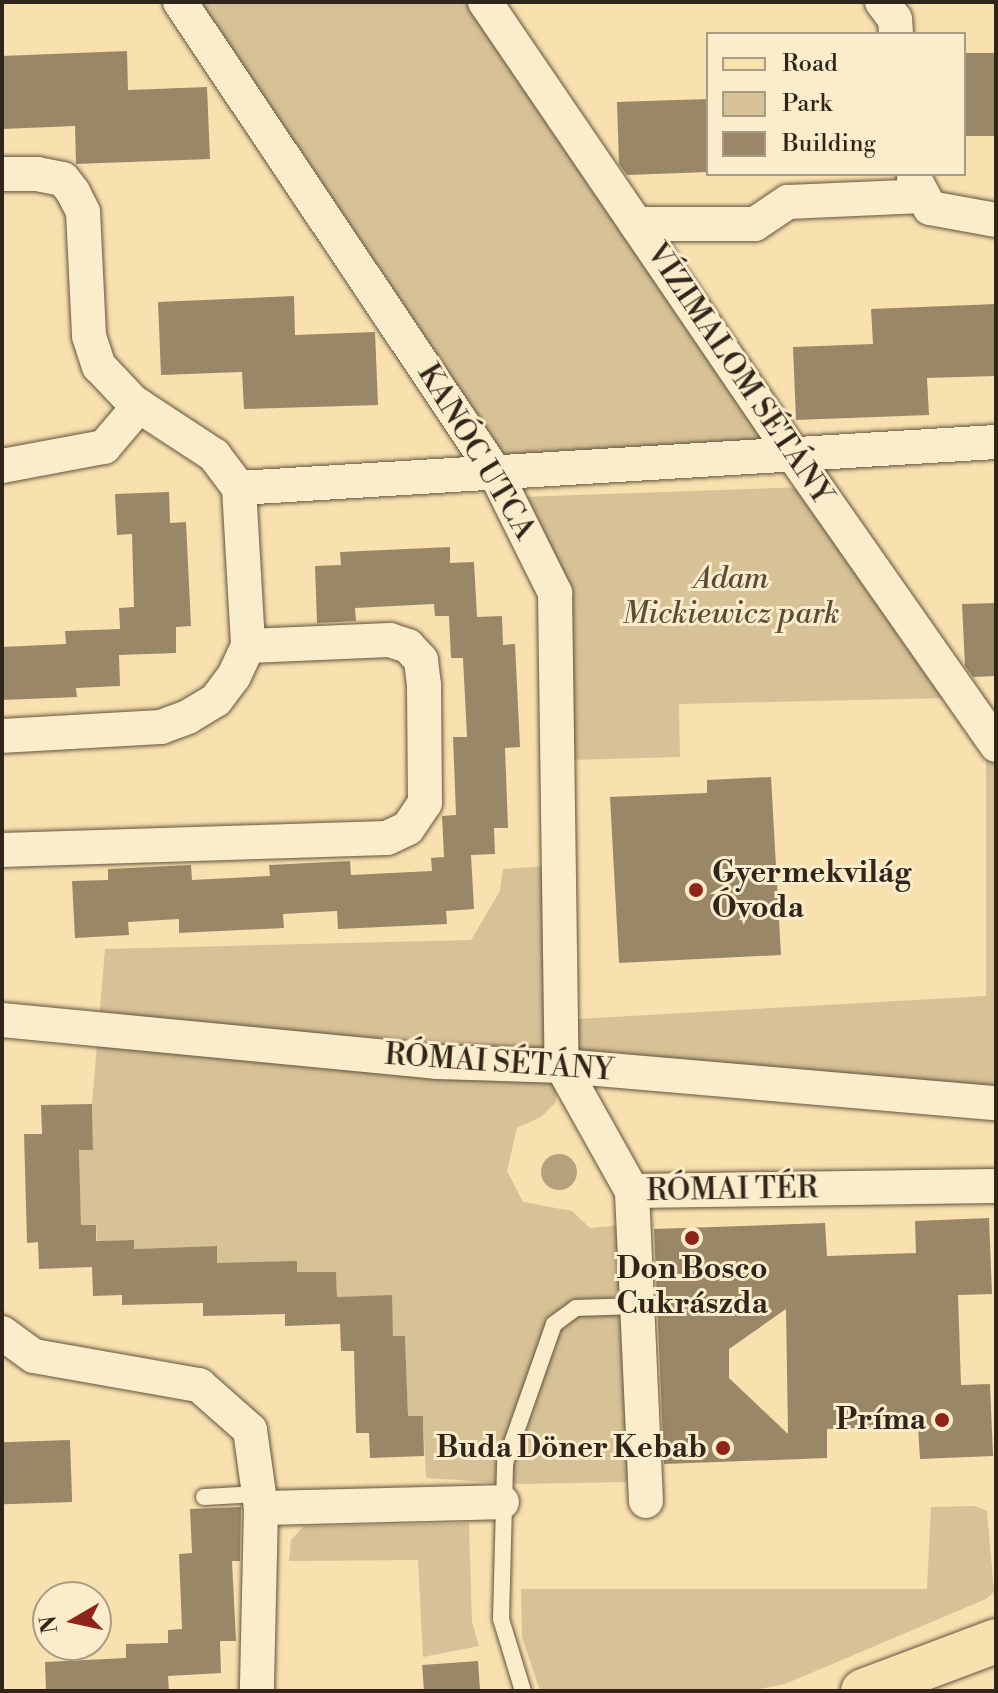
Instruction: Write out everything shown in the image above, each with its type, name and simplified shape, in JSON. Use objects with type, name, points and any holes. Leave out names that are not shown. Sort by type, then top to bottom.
[{"type":"main road","points":[[863,1691],[996,1641]]},
{"type":"street","name":"KANÓC UTCA","points":[[180,2],[496,474],[555,593],[562,1066],[632,1191]]},
{"type":"street","name":"VÍZIMALOM SÉTÁNY","points":[[485,2],[794,456],[996,745]]},
{"type":"street","points":[[2,174],[37,174],[63,179],[73,192],[83,212],[89,336],[99,366],[139,406],[214,455],[239,488],[248,646],[234,676],[216,700],[188,717],[161,727],[2,736]]},
{"type":"street","points":[[636,224],[755,224],[788,202],[917,185],[930,208],[996,220]]},
{"type":"street","points":[[2,466],[104,447],[139,406]]},
{"type":"street","points":[[239,488],[996,442]]},
{"type":"street","points":[[2,850],[387,838],[408,828],[425,803],[421,660],[408,646],[377,640],[248,646]]},
{"type":"street","name":"RÓMAI SÉTÁNY","points":[[2,1020],[436,1062],[562,1066],[996,1103]]},
{"type":"street","name":"RÓMAI TÉR","points":[[646,1501],[632,1191],[996,1186]]},
{"type":"street","points":[[2,1333],[34,1356],[199,1385],[250,1430],[260,1501],[257,1691]]},
{"type":"street","points":[[260,1501],[502,1502]]},
{"type":"lane","points":[[523,1691],[501,1619],[505,1463],[554,1324],[576,1308],[637,1306]]},
{"type":"lane","points":[[204,1497],[260,1501]]},
{"type":"green space","points":[[179,2],[482,2],[794,456],[496,474]]},
{"type":"green space","name":"Adam Mickiewicz park","points":[[804,487],[996,752],[996,1100],[578,1061],[577,1019],[986,996],[986,755],[945,698],[679,704],[680,757],[568,760],[521,497]]},
{"type":"green space","points":[[560,865],[556,1102],[541,1117],[517,1128],[507,1171],[523,1202],[572,1211],[590,1228],[633,1224],[643,1433],[626,1482],[522,1484],[426,1478],[423,1417],[408,1416],[405,1336],[393,1336],[391,1296],[337,1297],[336,1272],[297,1272],[217,1263],[216,1246],[134,1249],[133,1240],[97,1241],[96,1225],[81,1225],[79,1150],[93,1149],[92,1104],[105,949],[471,940],[500,891],[503,869]]},
{"type":"green space","points":[[976,1506],[987,1511],[994,1592],[986,1599],[785,1684],[750,1691],[540,1691],[522,1637],[521,1589],[927,1589],[931,1507]]},
{"type":"green space","points":[[469,1523],[472,1622],[479,1646],[423,1657],[418,1560],[289,1561],[291,1540],[304,1526]]},
{"type":"shaded area","points":[[559,1154],[572,1159],[577,1172],[572,1185],[559,1190],[546,1185],[541,1172],[546,1159]]},
{"type":"building","points":[[127,51],[128,90],[207,87],[210,159],[76,164],[75,126],[2,129],[2,56]]},
{"type":"building","points":[[966,53],[996,53],[996,136],[966,136]]},
{"type":"building","points":[[706,99],[706,172],[627,175],[619,164],[617,102]]},
{"type":"building","points":[[294,296],[295,335],[375,332],[378,405],[244,409],[242,372],[161,375],[158,302]]},
{"type":"building","points":[[996,304],[996,376],[927,378],[929,415],[796,420],[793,347],[873,344],[871,309]]},
{"type":"building","points":[[169,492],[170,523],[186,522],[191,626],[176,627],[176,653],[119,655],[120,686],[76,688],[77,697],[2,700],[2,647],[66,644],[65,631],[120,629],[119,608],[134,607],[132,534],[117,535],[115,494]]},
{"type":"building","points":[[450,547],[450,563],[474,562],[477,617],[502,616],[503,645],[515,644],[520,747],[505,748],[508,828],[494,828],[495,854],[471,855],[474,909],[446,911],[447,924],[338,929],[337,911],[283,914],[284,928],[179,933],[179,919],[128,922],[129,935],[75,938],[72,881],[108,880],[108,869],[191,865],[192,880],[270,876],[269,865],[350,861],[351,875],[432,871],[431,858],[444,857],[442,816],[456,815],[453,737],[467,737],[463,658],[451,658],[449,616],[435,616],[434,604],[355,608],[356,621],[317,623],[315,566],[341,565],[340,552]]},
{"type":"building","points":[[996,603],[996,676],[973,677],[965,666],[962,604]]},
{"type":"building","name":"Gyermekvilág Óvoda","points":[[771,777],[781,955],[619,963],[610,797],[707,793],[707,780]]},
{"type":"building","points":[[92,1104],[93,1150],[79,1150],[81,1225],[96,1225],[96,1241],[134,1240],[134,1249],[217,1246],[217,1263],[297,1261],[297,1272],[336,1272],[337,1297],[392,1295],[393,1336],[405,1336],[408,1416],[423,1416],[424,1456],[370,1458],[369,1433],[356,1433],[354,1351],[341,1351],[340,1324],[285,1326],[285,1314],[203,1316],[203,1303],[122,1305],[122,1295],[93,1296],[92,1267],[39,1269],[38,1242],[27,1243],[24,1134],[42,1134],[41,1105]]},
{"type":"building","points":[[989,1218],[992,1294],[958,1295],[961,1385],[990,1384],[993,1456],[920,1459],[918,1426],[827,1429],[827,1458],[664,1464],[654,1229],[825,1223],[827,1256],[916,1253],[915,1221]],"holes":[[[786,1309],[788,1434],[729,1378],[729,1349]]]},
{"type":"building","points":[[70,1440],[72,1502],[4,1504],[2,1442]]},
{"type":"building","points":[[241,1507],[240,1561],[232,1561],[236,1641],[220,1641],[221,1673],[168,1676],[169,1691],[46,1691],[45,1662],[126,1658],[126,1644],[168,1643],[168,1630],[182,1629],[179,1554],[192,1553],[190,1509]]},
{"type":"building","points":[[478,1661],[480,1691],[424,1691],[422,1665]]},
{"type":"place","name":"Gyermekvilág Óvoda","points":[[696,890]]},
{"type":"place","name":"Don Bosco Cukrászda","points":[[692,1238]]},
{"type":"place","name":"Príma","points":[[942,1420]]},
{"type":"place","name":"Buda Döner Kebab","points":[[723,1448]]}]
